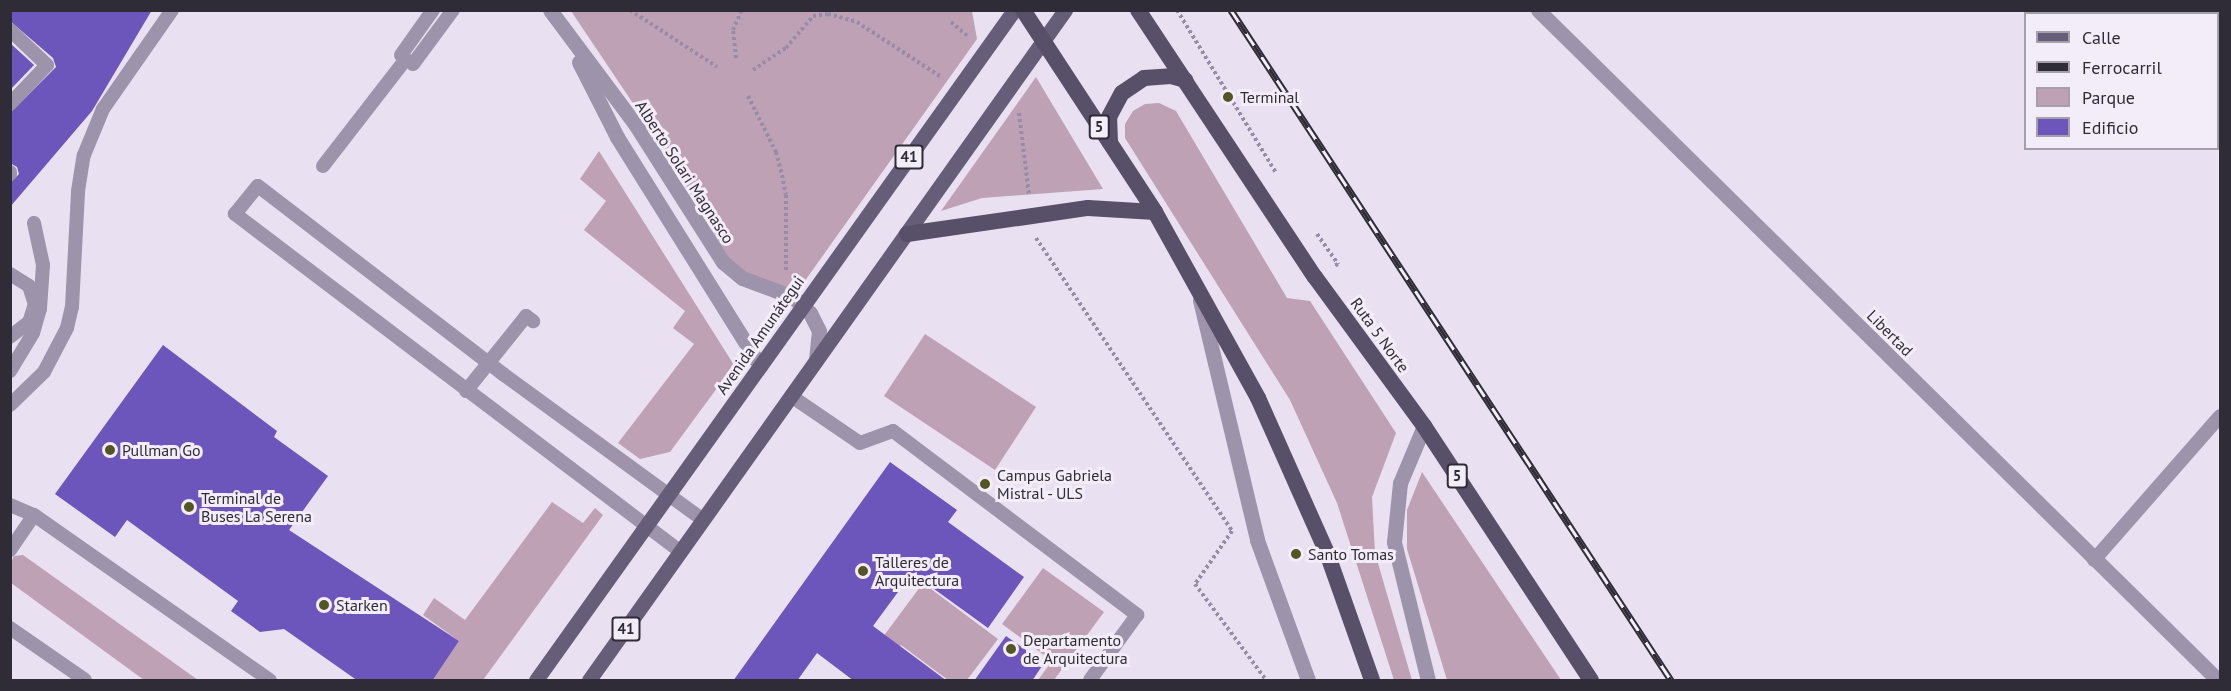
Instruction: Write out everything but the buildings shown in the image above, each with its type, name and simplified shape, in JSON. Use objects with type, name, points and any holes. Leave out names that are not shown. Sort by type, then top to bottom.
[{"type":"highway","name":"5","points":[[1023,10],[1155,212],[1195,283],[1294,476],[1331,564],[1372,681]]},
{"type":"highway","name":"Ruta 5 Norte","points":[[1138,10],[1315,277],[1424,426],[1592,681]]},
{"type":"highway","points":[[1110,143],[1110,117],[1122,93],[1144,78],[1171,76],[1185,80]]},
{"type":"highway","points":[[907,234],[1032,214],[1088,208],[1155,212]]},
{"type":"main road","name":"Avenida Amunátegui","points":[[536,681],[1014,10]]},
{"type":"main road","name":"41","points":[[590,681],[1065,10]]},
{"type":"street","name":"Alberto Solari Magnasco","points":[[550,10],[635,124],[723,262],[741,278],[782,291],[803,304]]},
{"type":"street","name":"Libertad","points":[[1538,10],[2218,681]]},
{"type":"street","name":"Alberto Solari Magnasco","points":[[567,35],[617,136],[759,366]]},
{"type":"street","points":[[1195,283],[1223,388],[1257,540],[1308,681]]},
{"type":"street","points":[[803,304],[819,331],[816,363]]},
{"type":"street","points":[[1424,426],[1400,483],[1394,542],[1428,681]]},
{"type":"lane","points":[[10,405],[44,372],[67,328],[72,307],[78,191],[84,155],[103,109],[172,10]]},
{"type":"lane","points":[[406,59],[433,10]]},
{"type":"lane","points":[[323,166],[406,59],[453,10]]},
{"type":"lane","points":[[10,30],[47,65],[10,104]]},
{"type":"lane","points":[[681,552],[235,214],[258,186],[489,363],[703,520]]},
{"type":"lane","points":[[10,371],[33,333],[42,298],[43,265],[34,224]]},
{"type":"lane","points":[[10,274],[29,285],[35,304],[29,322],[10,337]]},
{"type":"lane","points":[[466,391],[526,316],[533,321]]},
{"type":"lane","points":[[792,396],[860,443],[893,431],[1137,615],[1089,681]]},
{"type":"lane","points":[[2094,560],[2220,416]]},
{"type":"lane","points":[[10,505],[34,515],[270,681]]},
{"type":"lane","points":[[10,550],[34,515]]},
{"type":"lane","points":[[10,628],[85,681]]},
{"type":"path","points":[[630,10],[717,67]]},
{"type":"path","points":[[736,58],[733,30],[742,10]]},
{"type":"path","points":[[1177,10],[1253,131],[1281,183]]},
{"type":"path","points":[[753,70],[786,48],[813,16],[828,14],[857,22],[944,80]]},
{"type":"path","points":[[748,96],[776,152],[786,195],[785,272],[803,304]]},
{"type":"path","points":[[1019,103],[1024,171],[1036,241],[1232,531],[1195,584],[1266,681]]},
{"type":"path","points":[[1313,228],[1338,264],[1315,277]]},
{"type":"green space","points":[[571,11],[972,11],[977,39],[797,292],[736,270],[669,157]]},
{"type":"green space","points":[[1036,77],[1103,189],[982,198],[941,211]]},
{"type":"green space","points":[[1159,103],[1176,111],[1287,298],[1310,301],[1396,433],[1372,497],[1375,553],[1412,680],[1394,680],[1337,503],[1290,400],[1125,138],[1125,124],[1133,111],[1145,104]]},
{"type":"green space","points":[[599,151],[734,365],[670,452],[640,459],[618,443],[694,344],[673,328],[685,311],[584,230],[606,201],[580,179]]},
{"type":"green space","points":[[925,334],[1036,407],[995,470],[884,396]]},
{"type":"green space","points":[[1422,472],[1561,680],[1447,680],[1407,549],[1407,510]]},
{"type":"green space","points":[[552,502],[583,523],[595,508],[603,515],[483,680],[432,680],[459,641],[423,615],[434,598],[465,620]]},
{"type":"green space","points":[[23,555],[198,680],[144,680],[11,583],[11,562],[14,556]]},
{"type":"green space","points":[[1043,568],[1104,612],[1054,680],[1038,680],[1052,661],[1002,624]]},
{"type":"green space","points":[[923,583],[998,639],[967,680],[948,680],[901,645],[886,664],[871,653]]},
{"type":"railway","points":[[1231,10],[1671,680]]},
{"type":"place","name":"Terminal","points":[[1228,97]]},
{"type":"place","name":"Pullman Go","points":[[110,450]]},
{"type":"place","name":"Campus Gabriela Mistral - ULS","points":[[985,484]]},
{"type":"place","name":"Terminal de Buses La Serena","points":[[189,507]]},
{"type":"place","name":"Santo Tomas","points":[[1296,554]]},
{"type":"place","name":"Talleres de Arquitectura","points":[[863,571]]},
{"type":"place","name":"Starken","points":[[324,605]]},
{"type":"place","name":"Departamento de Arquitectura","points":[[1011,649]]}]
